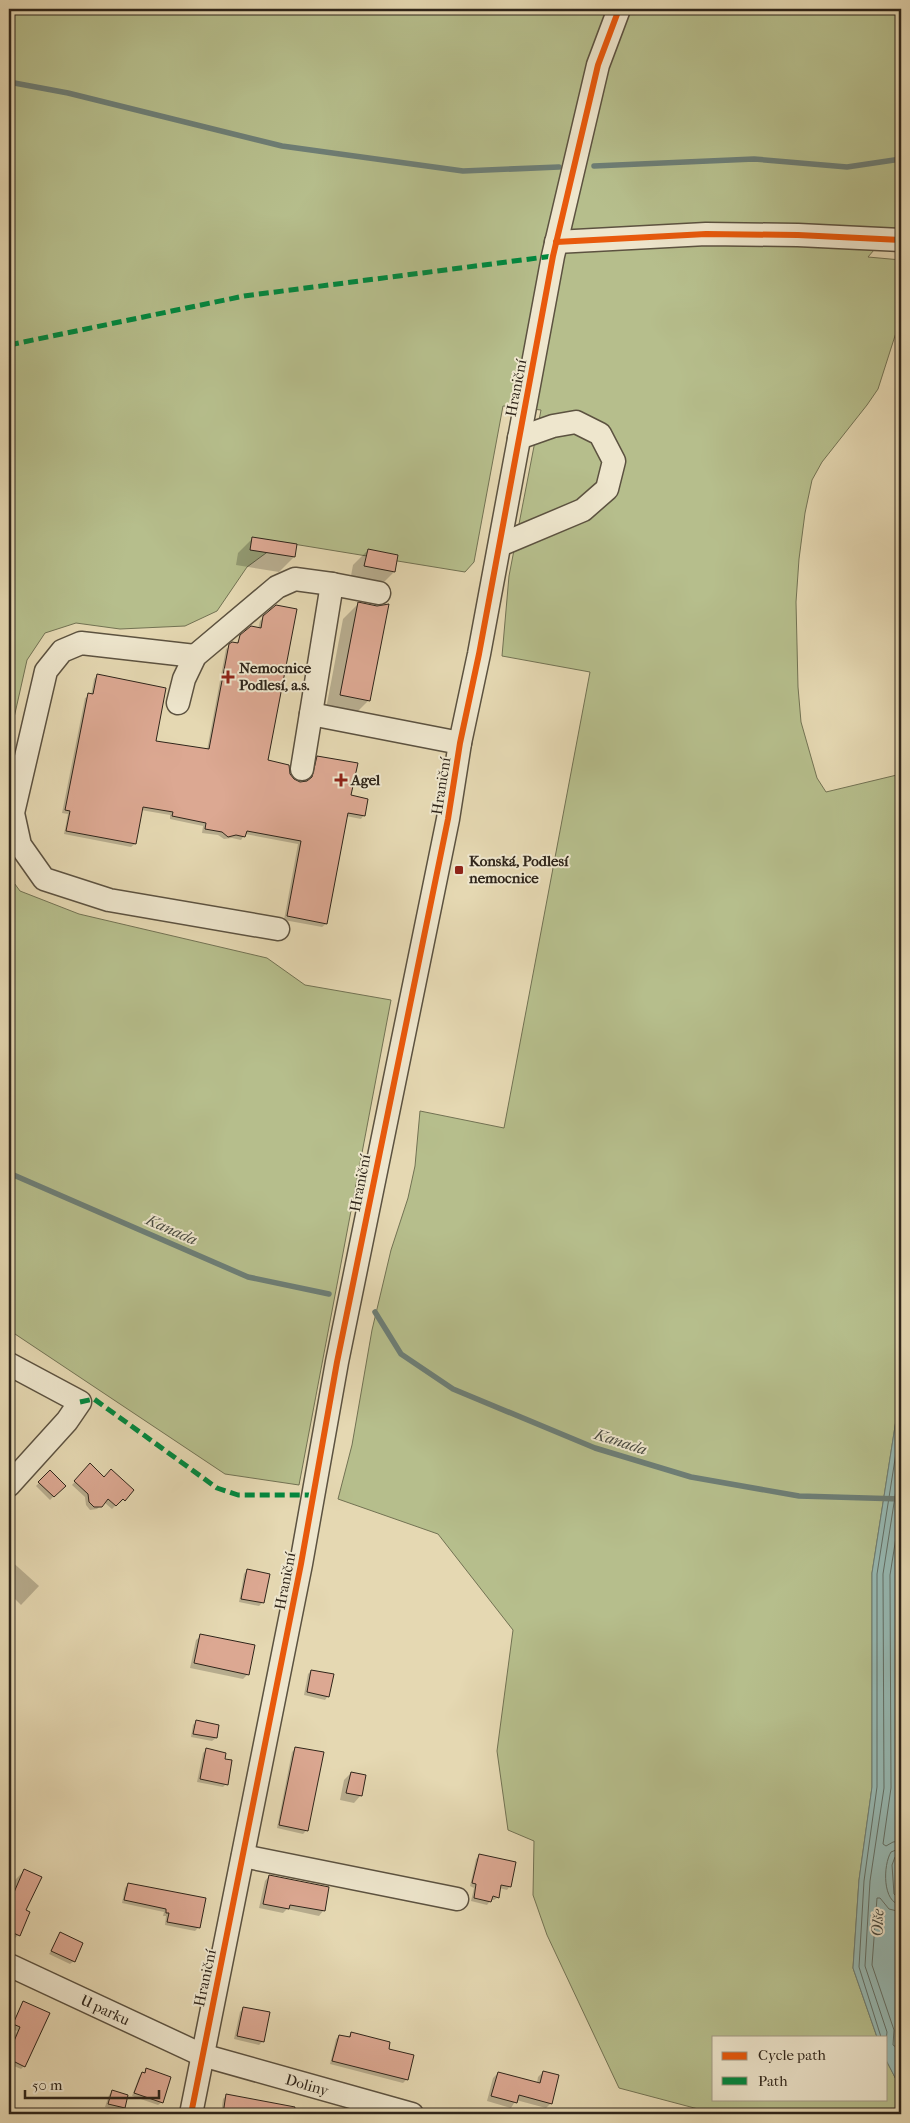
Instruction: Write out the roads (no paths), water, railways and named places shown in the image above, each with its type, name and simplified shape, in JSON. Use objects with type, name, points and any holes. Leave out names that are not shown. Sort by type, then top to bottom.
[{"type":"street","name":"Hraniční","points":[[191,2114],[301,1564],[337,1362],[448,819],[460,743],[500,545],[555,249],[598,65],[618,9]]},
{"type":"street","points":[[555,249],[706,234],[798,235],[901,240]]},
{"type":"street","points":[[500,545],[583,510],[607,489],[614,461],[600,434],[576,422],[553,426],[519,438]]},
{"type":"street","points":[[178,703],[184,679],[195,656],[277,586],[295,579],[380,593]]},
{"type":"street","points":[[302,769],[332,584]]},
{"type":"street","points":[[195,656],[81,643],[62,651],[46,672],[13,813],[20,844],[44,879],[109,900],[278,929]]},
{"type":"street","points":[[311,714],[460,743]]},
{"type":"street","points":[[9,1364],[80,1402],[67,1421],[9,1485]]},
{"type":"street","points":[[243,1856],[458,1899]]},
{"type":"street","name":"U parku","points":[[9,1965],[202,2056]]},
{"type":"street","name":"Doliny","points":[[202,2056],[412,2114]]},
{"type":"water","name":"Olše","points":[[901,1412],[901,1852],[897,1865],[901,1922],[901,2089],[888,2064],[888,2036],[877,2036],[853,1968],[859,1880],[872,1787],[872,1573],[896,1420]]},
{"type":"waterway","points":[[9,82],[68,93],[282,146],[463,171],[559,167]]},
{"type":"waterway","points":[[594,166],[754,159],[847,167],[901,159]]},
{"type":"waterway","name":"Kanada","points":[[9,1173],[248,1277],[329,1294]]},
{"type":"waterway","name":"Kanada","points":[[375,1312],[401,1354],[453,1389],[595,1448],[691,1477],[799,1496],[901,1499]]},
{"type":"place","name":"Nemocnice Podlesí, a.s.","points":[[228,677]]},
{"type":"place","name":"Agel","points":[[341,780]]},
{"type":"place","name":"Konská, Podlesí nemocnice","points":[[459,870]]}]
